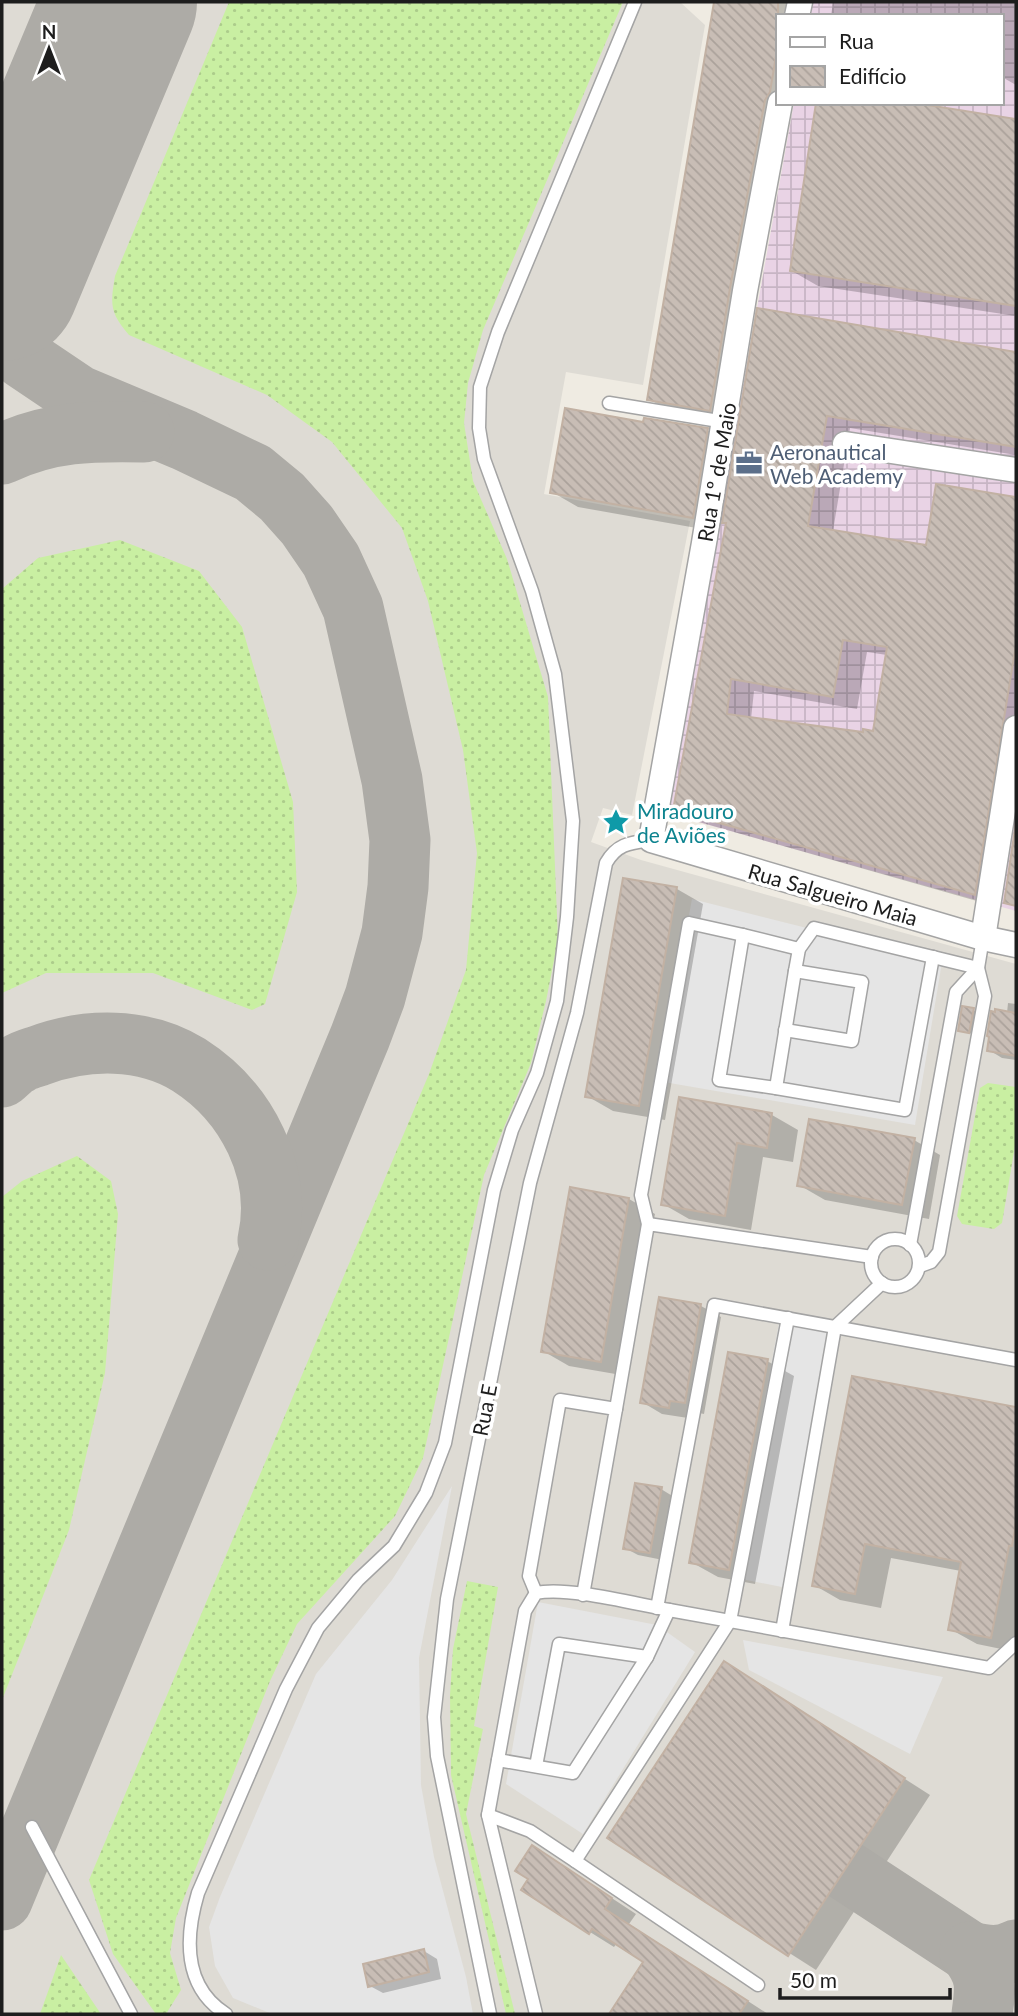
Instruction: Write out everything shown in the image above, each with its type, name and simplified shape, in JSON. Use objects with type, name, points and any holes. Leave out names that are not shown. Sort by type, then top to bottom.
[{"type":"street","name":"Rua 1º de Maio","points":[[650,840],[780,105]]},
{"type":"street","points":[[845,444],[1016,470]]},
{"type":"street","points":[[983,938],[1016,728]]},
{"type":"street","name":"Rua Salgueiro Maia","points":[[650,840],[983,938],[1016,945]]},
{"type":"lane","points":[[218,2012],[206,1996],[195,1973],[189,1950],[190,1921],[198,1894],[286,1689],[318,1628],[358,1580],[394,1546],[426,1493],[445,1443],[494,1190],[512,1130],[537,1073],[557,1001],[567,917],[573,821],[568,765],[555,674],[532,591],[484,459],[479,428],[480,387],[498,332],[635,2]]},
{"type":"lane","points":[[609,403],[725,422]]},
{"type":"lane","name":"Rua E","points":[[490,2014],[437,1756],[434,1717],[447,1599],[530,1183],[578,1013],[606,863],[613,851],[624,843],[650,840]]},
{"type":"lane","points":[[583,1595],[648,1224],[641,1195],[689,923],[799,949]]},
{"type":"lane","points":[[776,1088],[799,949],[814,928],[978,968]]},
{"type":"lane","points":[[743,935],[719,1080],[905,1110],[933,957]]},
{"type":"lane","points":[[920,1266],[931,1262],[939,1252],[985,996],[978,968],[983,938]]},
{"type":"lane","points":[[910,1245],[956,992],[978,968]]},
{"type":"lane","points":[[785,1030],[852,1041],[860,994],[862,982],[795,971]]},
{"type":"lane","points":[[648,1224],[872,1257]]},
{"type":"lane","points":[[891,1240],[903,1240],[910,1245],[916,1250],[920,1266],[917,1274],[902,1287],[896,1288],[882,1283],[874,1274],[872,1257],[877,1248],[891,1240]]},
{"type":"lane","points":[[782,1631],[835,1326],[882,1283]]},
{"type":"lane","points":[[498,1760],[573,1773],[647,1657],[663,1609],[714,1305],[1016,1360]]},
{"type":"lane","points":[[575,1861],[730,1621],[788,1318]]},
{"type":"lane","points":[[536,1593],[530,1576],[560,1400],[616,1409]]},
{"type":"lane","points":[[536,2014],[488,1815],[525,1611],[536,1593],[549,1590],[583,1595],[989,1668],[1016,1643]]},
{"type":"lane","points":[[536,1766],[559,1644],[647,1657]]},
{"type":"lane","points":[[488,1815],[530,1831],[758,1985]]},
{"type":"lane","points":[[32,1826],[131,2014]]},
{"type":"shaded area","points":[[2,2],[680,2],[705,25],[643,385],[566,372],[544,494],[690,521],[632,815],[603,808],[591,842],[641,860],[1016,964],[1016,2014],[2,2014]]},
{"type":"shaded area","points":[[812,2],[1016,2],[1016,911],[666,813],[794,105],[1004,105],[1004,14],[810,14]]},
{"type":"shaded area","points":[[692,899],[942,962],[915,1125],[658,1081]]},
{"type":"shaded area","points":[[779,1323],[841,1335],[792,1589],[731,1577]]},
{"type":"shaded area","points":[[452,1486],[419,1658],[421,1785],[434,1857],[466,1977],[473,2014],[272,2014],[233,1998],[215,1966],[209,1927],[316,1674],[392,1580]]},
{"type":"shaded area","points":[[538,1602],[657,1625],[695,1652],[583,1834],[506,1784]]},
{"type":"shaded area","points":[[743,1640],[943,1677],[910,1754],[749,1670]]},
{"type":"green space","points":[[229,2],[623,2],[483,330],[468,383],[464,423],[473,481],[507,559],[548,697],[558,940],[546,1001],[531,1063],[484,1175],[423,1458],[395,1516],[297,1624],[270,1681],[176,1918],[170,1953],[181,1990],[166,2014],[156,2014],[113,1954],[89,1880],[429,1074],[466,970],[477,853],[463,750],[428,601],[402,528],[332,442],[267,395],[129,335],[118,321],[113,308],[115,276]]},
{"type":"green space","points":[[120,540],[199,571],[242,627],[293,802],[297,892],[265,1004],[252,1010],[153,973],[46,973],[2,993],[2,589],[38,558]]},
{"type":"green space","points":[[988,1083],[1016,1087],[1016,1140],[1002,1223],[994,1229],[962,1224],[957,1216],[980,1088]]},
{"type":"green space","points":[[77,1156],[111,1181],[118,1214],[105,1373],[69,1530],[2,1700],[2,1197],[22,1181]]},
{"type":"green space","points":[[467,1581],[498,1587],[474,1726],[483,1729],[466,1814],[515,2014],[506,2014],[451,1775],[450,1695],[453,1649]]},
{"type":"green space","points":[[61,1955],[101,2014],[40,2014]]},
{"type":"building","points":[[714,2],[778,2],[776,56],[770,92],[765,100],[730,288],[710,411],[647,400]]},
{"type":"building","points":[[816,105],[928,105],[1016,119],[1016,306],[790,271]]},
{"type":"building","points":[[757,308],[1016,352],[1016,447],[827,416],[808,526],[926,545],[936,484],[1016,497],[1016,645],[975,895],[673,810],[726,523],[722,523]],"holes":[[[843,640],[887,647],[873,731],[863,729],[863,732],[727,714],[731,679],[833,697]]]},
{"type":"building","points":[[565,408],[643,422],[644,418],[708,428],[693,518],[550,493]]},
{"type":"building","points":[[1016,822],[1016,906],[1004,903]]},
{"type":"building","points":[[623,878],[677,887],[639,1106],[585,1097]]},
{"type":"building","points":[[962,1006],[974,1008],[969,1033],[958,1031]]},
{"type":"building","points":[[995,1009],[1016,1013],[1016,1056],[987,1051],[991,1011],[995,1012]]},
{"type":"building","points":[[679,1097],[772,1113],[767,1148],[737,1143],[725,1216],[661,1205]]},
{"type":"building","points":[[809,1119],[915,1138],[902,1205],[797,1186]]},
{"type":"building","points":[[570,1187],[629,1198],[601,1362],[541,1352]]},
{"type":"building","points":[[659,1297],[701,1304],[685,1403],[670,1401],[669,1408],[640,1403]]},
{"type":"building","points":[[728,1352],[768,1359],[729,1570],[689,1563]]},
{"type":"building","points":[[852,1376],[1016,1407],[1016,1523],[991,1638],[948,1630],[961,1562],[865,1544],[855,1594],[812,1586]]},
{"type":"building","points":[[635,1483],[662,1487],[650,1553],[623,1549]]},
{"type":"building","points":[[724,1661],[905,1778],[788,1956],[607,1838]]},
{"type":"building","points":[[532,1845],[612,1898],[605,1909],[748,2001],[739,2014],[609,2014],[643,1962],[592,1929],[589,1934],[521,1890],[528,1879],[515,1871]]},
{"type":"building","points":[[424,1949],[429,1972],[368,1987],[363,1964]]},
{"type":"taxiway","points":[[2,333],[24,359],[79,396],[184,440],[253,473],[282,497],[307,525],[331,560],[353,608],[392,780],[400,840],[392,933],[375,997],[360,1037],[2,1900]]},
{"type":"taxiway","points":[[2,454],[37,441],[72,434],[144,432]]},
{"type":"taxiway","points":[[2,1077],[28,1059],[56,1050],[95,1044],[115,1043],[153,1049],[189,1065],[210,1080],[228,1098],[256,1141],[270,1189],[268,1240]]},
{"type":"taxiway","points":[[845,1870],[970,1952]]},
{"type":"taxiway","points":[[982,2014],[984,1981],[980,1967],[970,1952],[993,1955],[1016,1950]]},
{"type":"runway","points":[[2,284],[120,2]]},
{"type":"place","name":"Aeronautical Web Academy","points":[[749,463]]},
{"type":"place","name":"Miradouro de Aviões","points":[[616,822]]}]
